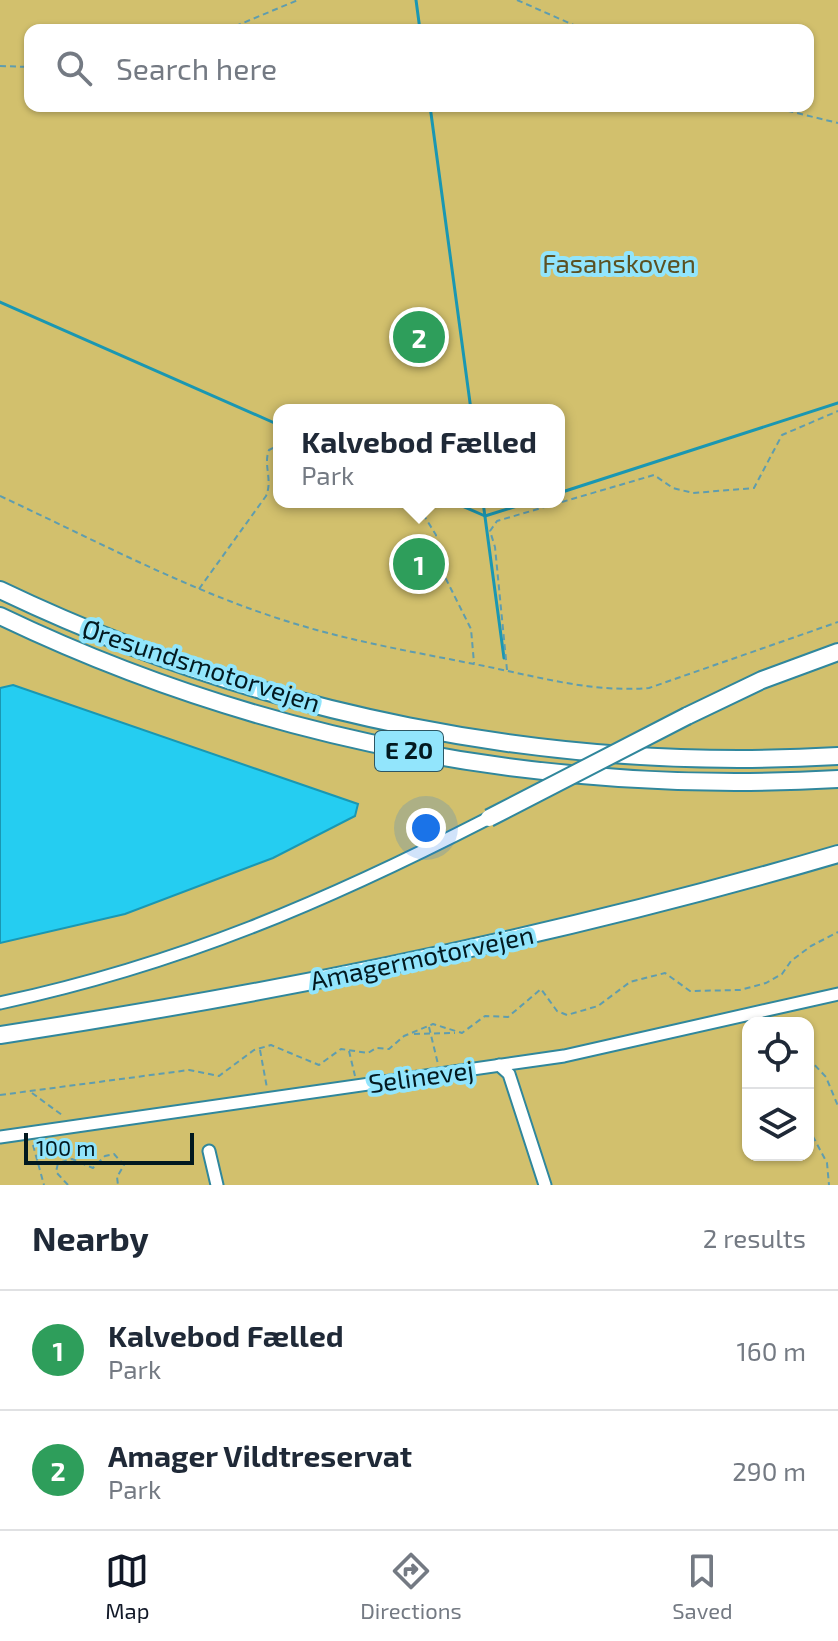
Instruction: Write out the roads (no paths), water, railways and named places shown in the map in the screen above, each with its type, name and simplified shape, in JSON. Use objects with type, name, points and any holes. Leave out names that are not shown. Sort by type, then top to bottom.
[{"type":"highway","name":"Øresundsmotorvejen","points":[[0,590],[80,627],[189,668],[300,702],[401,726],[502,743],[605,754],[721,759],[838,756]]},
{"type":"highway","name":"Øresundsmotorvejen","points":[[0,616],[176,688],[284,722],[407,751],[507,767],[608,778],[709,782],[838,779]]},
{"type":"highway","points":[[489,818],[687,716],[785,670],[838,652]]},
{"type":"highway","name":"Amagermotorvejen","points":[[0,1035],[227,998],[475,949],[660,904],[838,854]]},
{"type":"street","points":[[0,1003],[120,974],[265,925],[358,884],[489,818]]},
{"type":"street","name":"Selinevej","points":[[0,1137],[499,1065],[703,1027],[838,994]]},
{"type":"street","points":[[499,1065],[509,1074],[545,1185]]},
{"type":"street","points":[[209,1151],[217,1185]]},
{"type":"water","points":[[13,685],[358,804],[355,816],[273,858],[125,914],[0,943],[0,688]]},
{"type":"waterway","points":[[416,0],[419,24]]},
{"type":"waterway","points":[[431,112],[470,404]]},
{"type":"waterway","points":[[0,302],[273,422]]},
{"type":"waterway","points":[[565,491],[838,403]]},
{"type":"waterway","points":[[467,508],[485,516],[511,508]]},
{"type":"waterway","points":[[484,508],[504,658]]},
{"type":"place","name":"Amager Vildtreservat","points":[[419,337]]},
{"type":"place","name":"Kalvebod Fælled","points":[[419,564]]},
{"type":"park label","name":"Fasanskoven","points":[[619,264]]}]
